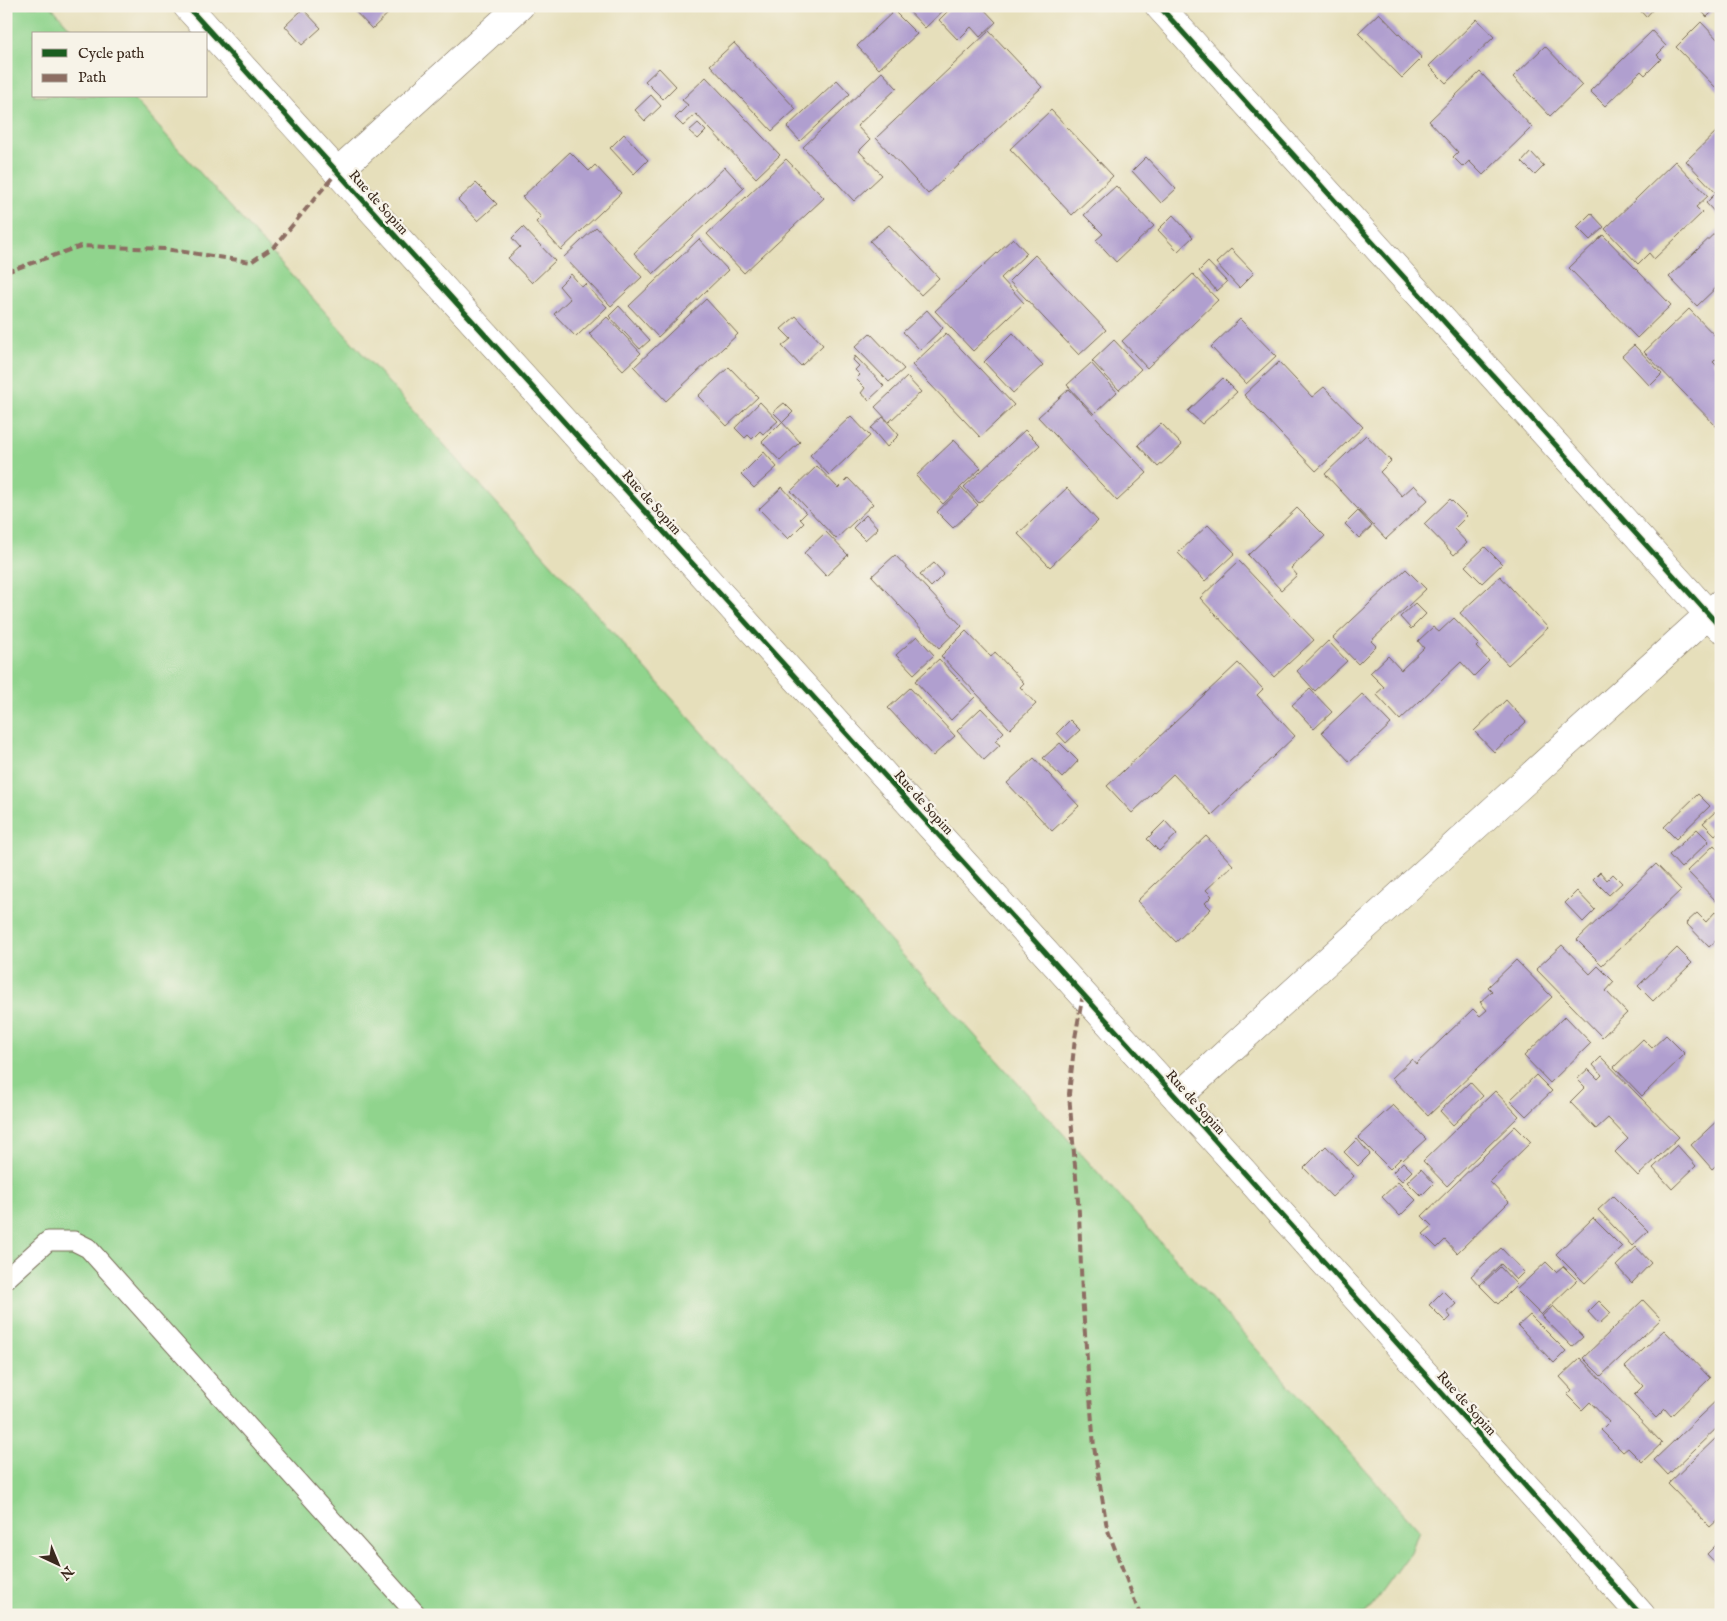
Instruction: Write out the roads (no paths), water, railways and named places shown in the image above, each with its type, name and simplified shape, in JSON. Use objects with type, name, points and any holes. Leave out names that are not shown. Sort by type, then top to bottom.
[{"type":"street","name":"Rue de Sopim","points":[[187,6],[1177,1098],[1641,1615]]},
{"type":"street","points":[[337,172],[520,6]]},
{"type":"street","points":[[1159,6],[1717,615],[1177,1098]]},
{"type":"lane","points":[[6,1279],[48,1241],[74,1241],[88,1248],[417,1615]]}]
